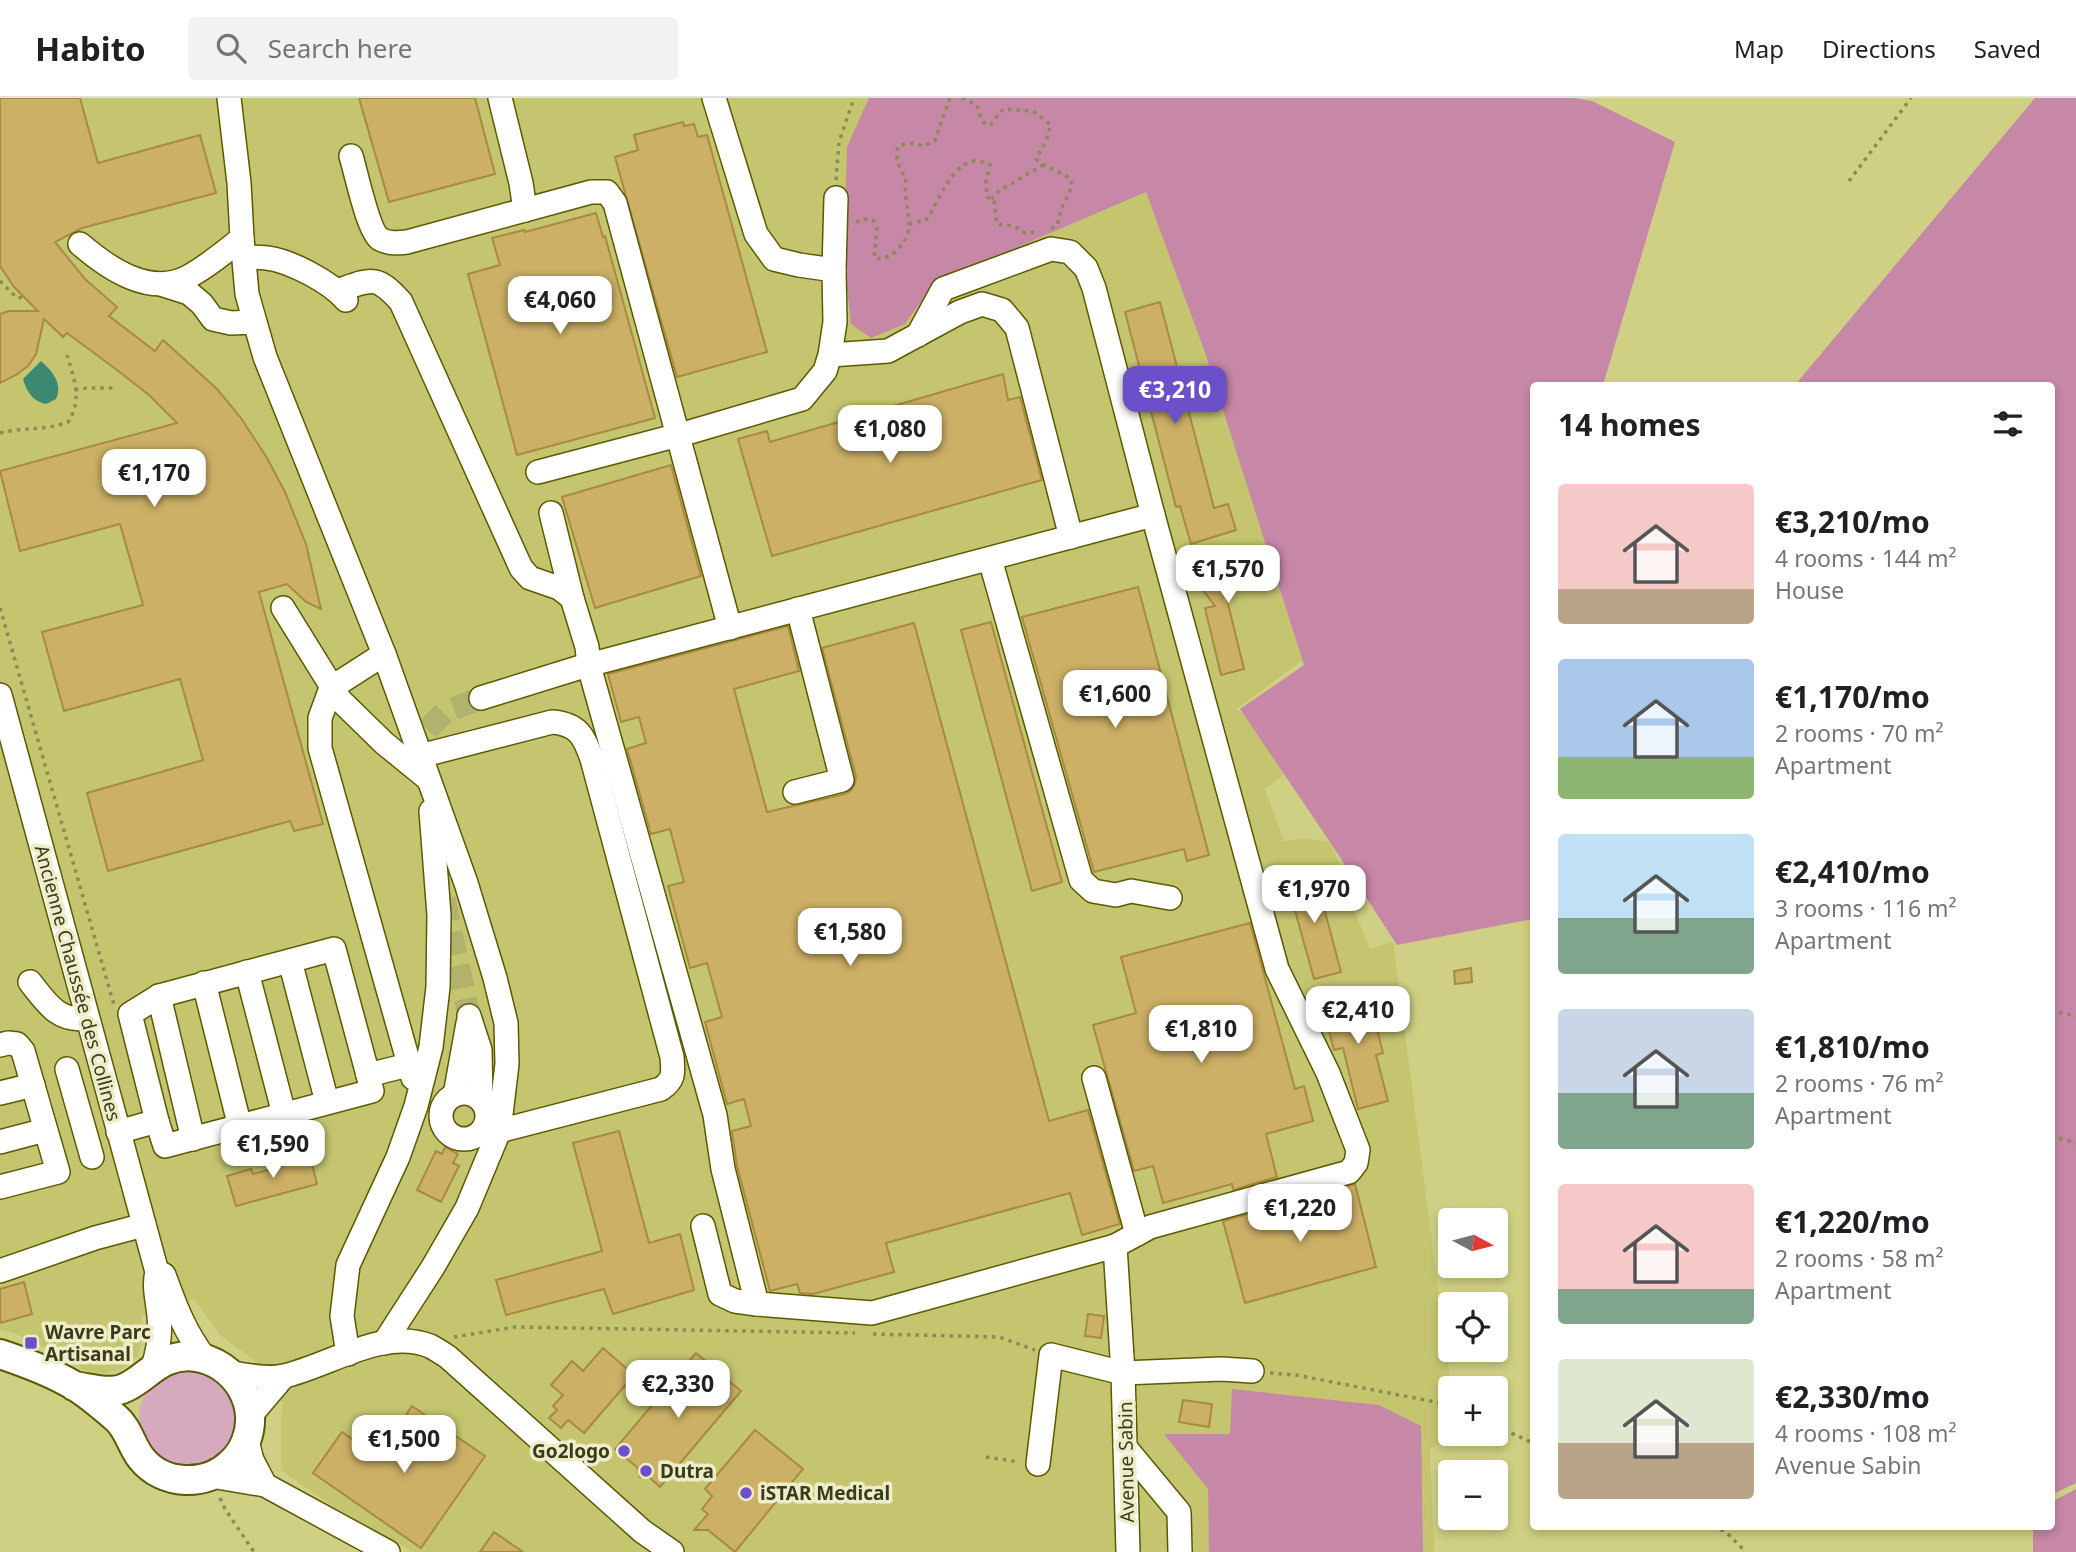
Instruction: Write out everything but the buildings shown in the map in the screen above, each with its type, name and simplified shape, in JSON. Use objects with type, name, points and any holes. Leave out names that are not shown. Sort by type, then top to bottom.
[{"type":"main road","points":[[0,1354],[74,1386],[118,1419],[130,1436]]},
{"type":"main road","points":[[74,1386],[120,1390],[170,1359],[187,1356],[219,1364],[241,1385],[248,1400],[248,1428],[233,1462],[211,1476],[182,1480],[161,1474],[144,1461],[130,1436],[127,1416],[130,1397],[147,1374]]},
{"type":"street","points":[[229,98],[239,183],[247,294],[254,322],[265,357],[384,654],[466,883],[506,1023],[507,1064],[489,1118],[467,1208],[384,1343]]},
{"type":"street","points":[[500,98],[525,210]]},
{"type":"street","points":[[714,98],[756,234],[774,259],[834,270]]},
{"type":"street","points":[[351,156],[370,225],[378,238],[393,243],[407,242],[591,192],[607,192],[615,203],[730,628]]},
{"type":"street","points":[[538,472],[802,399],[825,371],[830,355],[835,322],[836,198]]},
{"type":"street","points":[[80,244],[102,263],[133,279],[188,293],[202,304],[213,319],[231,323],[254,322]]},
{"type":"street","points":[[161,284],[186,278],[214,260],[243,248],[291,265],[341,295],[372,280],[387,287],[401,303],[521,568],[530,578],[559,588],[572,598]]},
{"type":"street","points":[[703,1226],[720,1294],[735,1301],[757,1304],[872,1313],[1115,1246],[1150,1227],[1349,1172],[1356,1163],[1358,1150],[1328,1073],[1277,969],[1094,288],[1086,268],[1070,252],[1051,249],[943,289],[918,335]]},
{"type":"street","points":[[830,355],[888,351],[960,312],[982,304],[1002,310],[1017,328],[1071,537]]},
{"type":"street","points":[[551,513],[587,647],[589,666],[715,1115],[723,1169],[757,1304]]},
{"type":"street","points":[[481,698],[589,666],[1153,515]]},
{"type":"street","points":[[990,559],[1081,880],[1093,891],[1116,895],[1131,891],[1170,898]]},
{"type":"street","points":[[283,608],[340,700],[384,743],[428,779],[439,915],[438,987],[431,1047],[398,1157],[348,1265],[342,1316],[348,1354]]},
{"type":"street","points":[[795,792],[842,780],[799,610]]},
{"type":"street","points":[[384,654],[331,688],[320,718],[320,748],[417,1100]]},
{"type":"street","name":"Ancienne Chaussée des Collines","points":[[0,695],[157,1272],[154,1283],[159,1318],[159,1349],[147,1374]]},
{"type":"street","points":[[420,755],[552,722],[564,723],[575,729],[585,740],[593,800],[672,1057],[673,1072],[670,1082],[661,1089],[489,1118]]},
{"type":"street","points":[[437,888],[466,883]]},
{"type":"street","points":[[334,949],[372,1091],[165,1146],[130,1014],[159,996],[289,961],[334,949]]},
{"type":"street","points":[[289,961],[327,1102]]},
{"type":"street","points":[[247,972],[284,1114]]},
{"type":"street","points":[[30,982],[48,1006],[74,1020],[87,1018]]},
{"type":"street","points":[[204,983],[240,1127]]},
{"type":"street","points":[[159,996],[193,1139]]},
{"type":"street","points":[[469,1016],[480,1050],[489,1118],[477,1135],[462,1138],[448,1132],[444,1126],[469,1016]]},
{"type":"street","points":[[0,1045],[17,1044],[23,1051],[58,1172],[0,1187]]},
{"type":"street","points":[[0,1093],[98,1059]]},
{"type":"street","points":[[369,1075],[408,1065]]},
{"type":"street","points":[[67,1069],[92,1157]]},
{"type":"street","points":[[1094,1078],[1136,1234]]},
{"type":"street","points":[[417,1100],[448,1103],[469,1093],[489,1118]]},
{"type":"street","points":[[118,1132],[157,1121]]},
{"type":"street","points":[[0,1142],[45,1130]]},
{"type":"street","points":[[0,1271],[95,1238],[144,1226]]},
{"type":"street","name":"Avenue Sabin","points":[[1115,1246],[1123,1373],[1128,1552]]},
{"type":"street","name":"Ancienne Chaussée des Collines","points":[[157,1272],[164,1275],[183,1325],[205,1359]]},
{"type":"street","points":[[231,1373],[283,1377],[384,1343],[407,1341],[429,1346],[448,1357],[642,1531],[672,1552]]},
{"type":"street","points":[[1038,1464],[1051,1355],[1123,1373],[1220,1369],[1252,1371]]},
{"type":"street","points":[[265,1485],[252,1460],[248,1428],[283,1377]]},
{"type":"street","points":[[1125,1447],[1179,1512],[1180,1552]]},
{"type":"street","points":[[211,1476],[265,1485],[388,1552]]},
{"type":"path","points":[[836,198],[839,142],[855,98]]},
{"type":"path","points":[[856,222],[873,220],[877,229],[874,258],[881,260],[893,254],[905,240],[910,232],[904,192],[906,179],[896,155],[898,146],[912,143],[924,146],[935,140],[950,98]]},
{"type":"path","points":[[909,225],[926,220],[949,179],[962,167],[974,160],[983,160],[990,165],[986,182],[987,197],[994,200],[997,225],[1014,226],[1025,233],[1057,226],[1062,207],[1072,187],[1071,179],[1036,159],[1051,125],[1033,111],[1003,109],[991,124],[986,125],[977,105],[962,98]]},
{"type":"path","points":[[1849,181],[1911,98]]},
{"type":"path","points":[[991,199],[999,191],[1043,165]]},
{"type":"path","points":[[0,281],[17,298],[25,298]]},
{"type":"path","points":[[0,433],[16,429],[37,430],[68,422],[77,404],[66,355]]},
{"type":"path","points":[[75,390],[116,388]]},
{"type":"path","points":[[2055,1013],[2076,1016]]},
{"type":"path","points":[[2055,1137],[2076,1143]]},
{"type":"path","points":[[429,1346],[464,1334],[515,1328],[752,1331],[999,1338],[1051,1355]]},
{"type":"path","points":[[1252,1371],[1296,1375],[1438,1402]]},
{"type":"path","points":[[1508,1432],[1530,1442]]},
{"type":"path","points":[[986,1457],[1038,1464]]},
{"type":"path","points":[[211,1476],[225,1509],[254,1552]]},
{"type":"path","points":[[1722,1530],[1746,1552]]},
{"type":"shaded area","points":[[0,98],[1128,98],[1149,192],[1308,656],[1237,709],[1299,763],[1265,789],[1284,841],[1305,839],[1330,842],[1370,949],[1393,941],[1439,1292],[1438,1362],[1448,1362],[1449,1376],[1438,1376],[1438,1444],[1430,1449],[1434,1552],[413,1552],[332,1506],[281,1470],[283,1402],[276,1397],[259,1364],[220,1335],[194,1299],[141,1316],[143,1337],[138,1356],[121,1369],[103,1374],[83,1370],[75,1361],[11,1332],[0,1330]]},
{"type":"shaded area","points":[[869,98],[1573,98],[1592,101],[1675,142],[1604,382],[1530,382],[1530,920],[1397,945],[1240,709],[1304,665],[1204,350],[1146,192],[934,283],[905,324],[871,338],[851,324],[844,260],[847,147]]},
{"type":"shaded area","points":[[2035,98],[2076,98],[2076,1483],[2055,1493],[2055,382],[1798,382]]},
{"type":"shaded area","points":[[41,361],[52,373],[58,388],[56,399],[46,404],[31,395],[23,379]]},
{"type":"shaded area","points":[[188,1369],[207,1373],[223,1383],[233,1399],[237,1418],[233,1437],[223,1453],[207,1463],[188,1467],[169,1463],[153,1453],[143,1437],[139,1418],[143,1399],[153,1383],[169,1373]]},
{"type":"shaded area","points":[[1232,1389],[1379,1405],[1421,1426],[1423,1552],[1209,1552],[1208,1489],[1164,1434],[1230,1434]]},
{"type":"shaded area","points":[[2076,1489],[2076,1552],[2033,1552],[2033,1530],[2055,1530],[2055,1500]]},
{"type":"tunnel","points":[[423,762],[424,733],[445,712],[481,698]]},
{"type":"tunnel","points":[[444,899],[469,1016]]},
{"type":"place","name":"Wavre Parc Artisanal","points":[[31,1343]]},
{"type":"place","name":"Go2logo","points":[[624,1451]]},
{"type":"place","name":"Dutra","points":[[646,1471]]},
{"type":"place","name":"iSTAR Medical","points":[[746,1493]]}]
